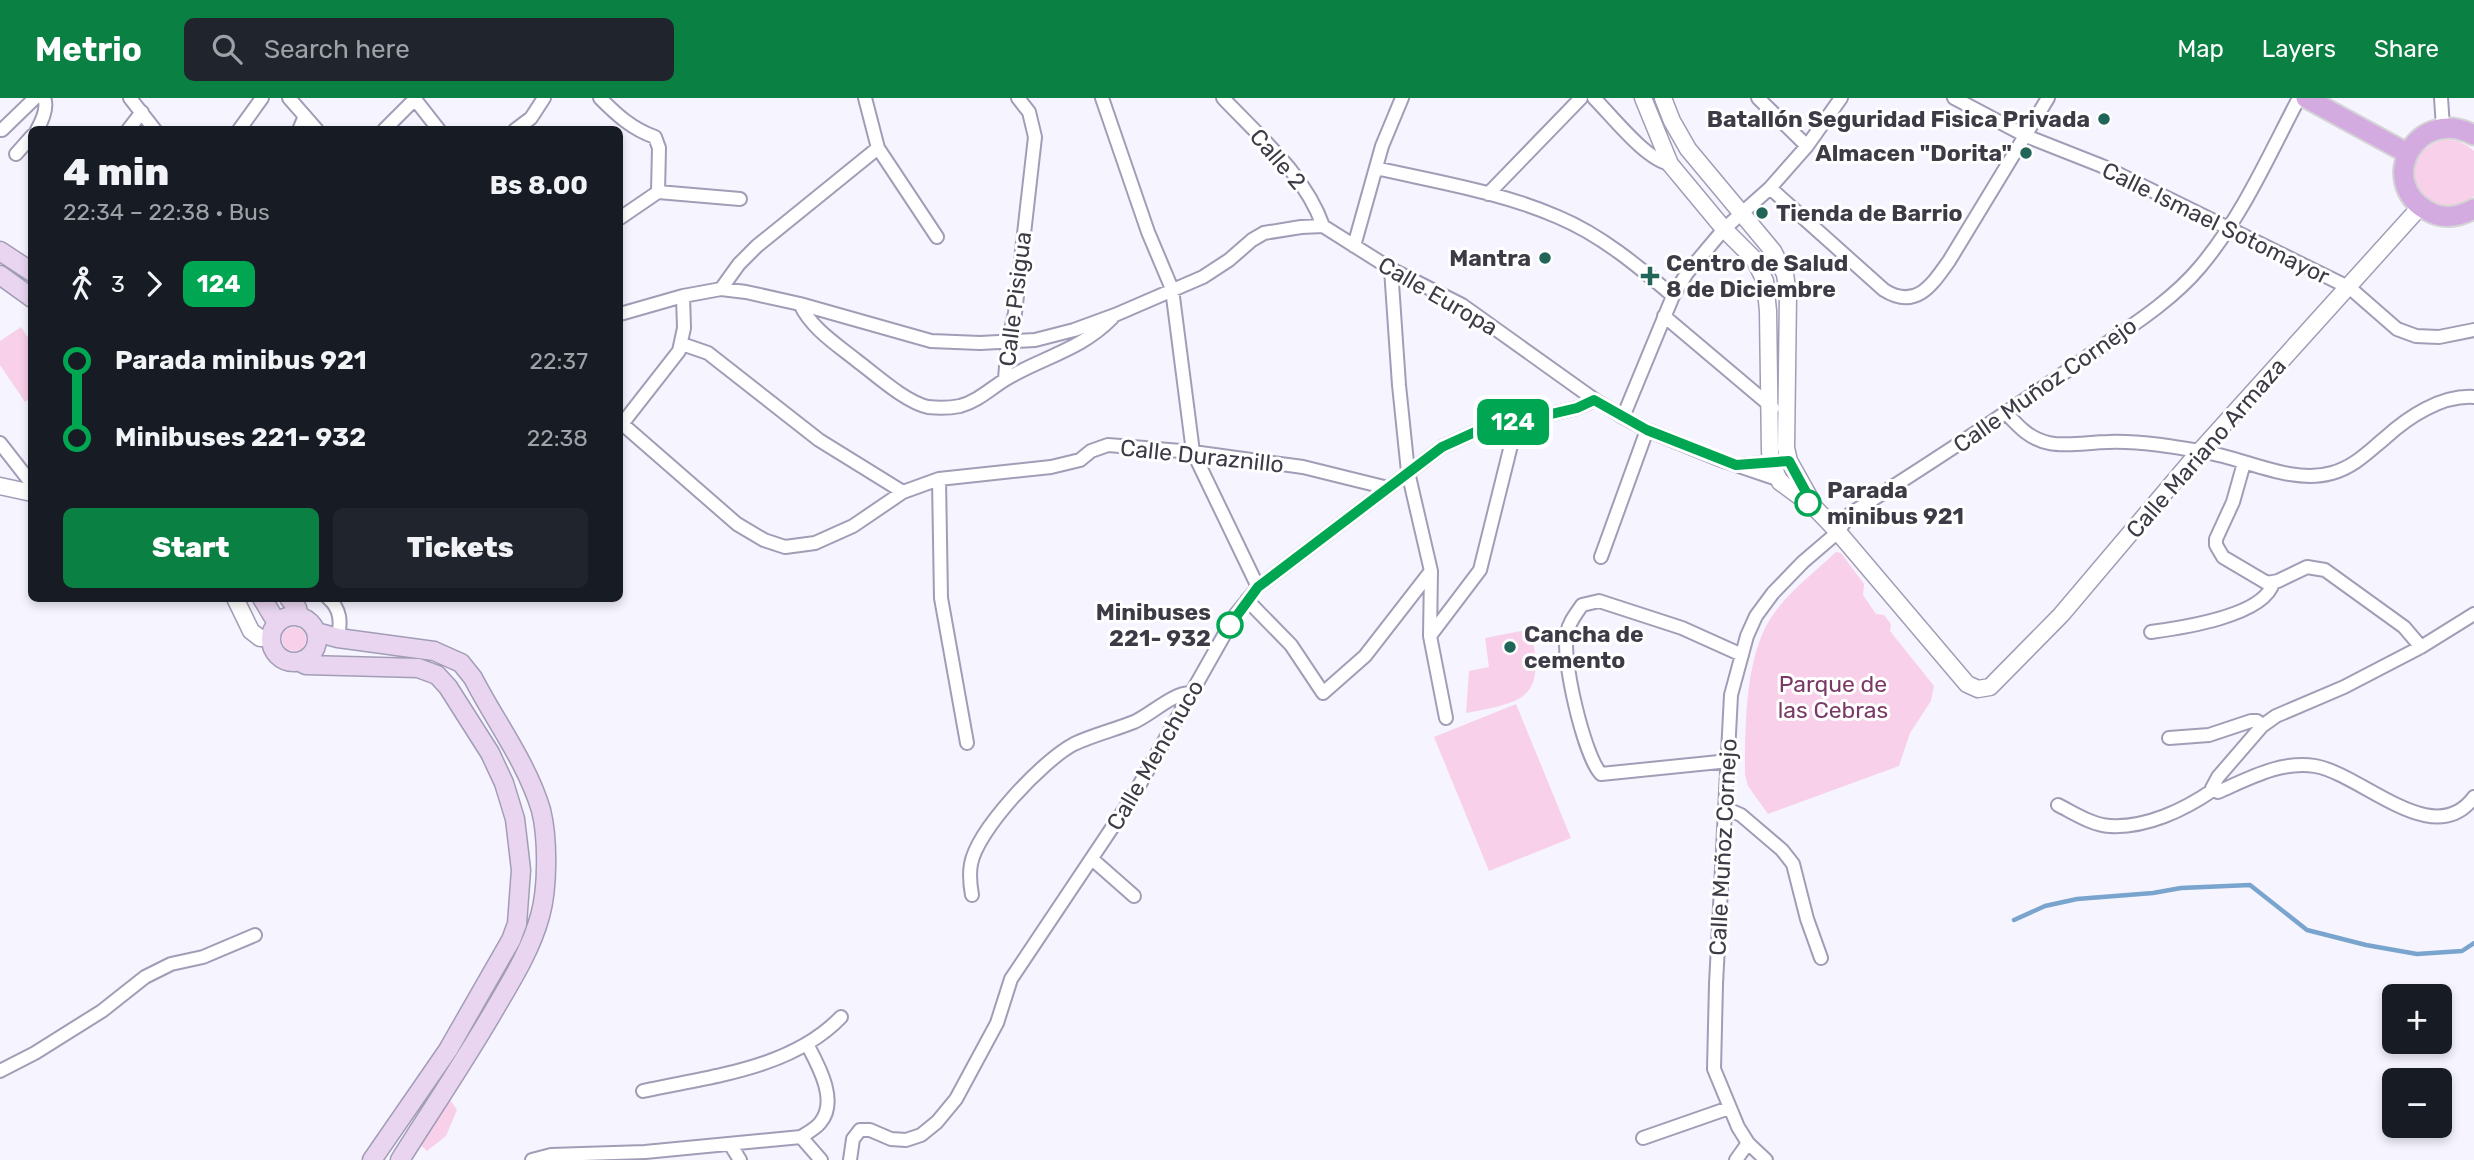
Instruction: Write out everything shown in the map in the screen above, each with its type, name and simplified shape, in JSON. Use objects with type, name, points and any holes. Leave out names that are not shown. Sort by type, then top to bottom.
[{"type":"main road","points":[[2306,98],[2407,153]]},
{"type":"main road","points":[[2474,134],[2458,128],[2443,127],[2422,136],[2407,153],[2403,168],[2404,183],[2410,196],[2420,207],[2446,217],[2460,216],[2474,209]]},
{"type":"main road","points":[[0,251],[28,269]]},
{"type":"main road","points":[[0,275],[28,295]]},
{"type":"main road","points":[[264,602],[274,630],[274,652],[279,657],[293,663],[307,659],[316,647],[316,632]]},
{"type":"main road","points":[[292,602],[299,617]]},
{"type":"main road","points":[[274,630],[291,616],[299,617],[306,620],[316,632],[338,638],[434,651],[461,663],[474,678],[531,784],[541,811],[544,832],[543,898],[541,915],[530,946],[476,1041],[400,1160]]},
{"type":"main road","points":[[300,662],[306,665],[418,668],[437,676],[448,687],[490,753],[504,783],[516,830],[521,870],[517,924],[511,940],[447,1050],[372,1160]]},
{"type":"street","points":[[2,130],[35,98]]},
{"type":"street","points":[[39,126],[46,102],[44,98]]},
{"type":"street","points":[[130,98],[152,126]]},
{"type":"street","points":[[242,126],[262,98]]},
{"type":"street","points":[[289,98],[314,126]]},
{"type":"street","points":[[520,126],[531,118],[544,98]]},
{"type":"street","points":[[600,98],[624,121],[655,137],[659,148],[657,192]]},
{"type":"street","points":[[865,98],[878,148],[937,237]]},
{"type":"street","name":"Calle Pisigua","points":[[800,304],[804,313],[822,333],[909,399],[926,406],[960,406],[983,397],[1006,379],[1008,342],[1015,313],[1035,137],[1029,112],[1018,98]]},
{"type":"street","points":[[1102,98],[1148,232],[1172,289],[1193,452],[1258,587]]},
{"type":"street","name":"Calle 2","points":[[1223,98],[1302,183],[1316,204],[1323,226]]},
{"type":"street","points":[[1354,246],[1382,146],[1402,98]]},
{"type":"street","points":[[1488,194],[1581,98]]},
{"type":"street","points":[[1594,98],[1643,148],[1662,162],[1670,164]]},
{"type":"street","points":[[1643,98],[1670,164],[1724,229],[1754,258],[1765,281],[1771,463],[1780,482],[1814,507],[1838,533]]},
{"type":"street","points":[[1663,98],[1688,149],[1773,251],[1785,274],[1788,295],[1786,448],[1789,461],[1814,507]]},
{"type":"street","points":[[1758,98],[1807,146]]},
{"type":"street","points":[[1623,417],[1664,316],[1687,272],[1724,229],[1770,188],[1807,146],[1841,98]]},
{"type":"street","name":"Calle Ismael Sotomayor","points":[[1954,98],[2026,136],[2102,166],[2350,288],[2397,330],[2416,336],[2439,337],[2474,330]]},
{"type":"street","points":[[1770,188],[1884,290],[1900,298],[1908,298],[1934,283],[2048,98]]},
{"type":"street","name":"Calle Muñoz Cornejo","points":[[1766,1160],[1748,1143],[1729,1108],[1714,1069],[1731,695],[1756,616],[1803,562],[1838,533],[1850,514],[2007,414],[2179,288],[2198,269],[2229,227],[2299,98]]},
{"type":"street","points":[[2441,98],[2443,127]]},
{"type":"street","points":[[388,126],[414,99],[436,126]]},
{"type":"street","points":[[131,126],[142,112]]},
{"type":"street","points":[[301,126],[305,116]]},
{"type":"street","points":[[721,289],[739,264],[757,246],[878,148]]},
{"type":"street","points":[[1376,168],[1488,194],[1559,217],[1625,256],[1673,296]]},
{"type":"street","points":[[623,216],[657,192],[740,199]]},
{"type":"street","name":"Calle Mariano Armaza","points":[[1838,533],[1967,684],[1978,690],[1990,687],[2061,615],[2199,452],[2350,288],[2420,207]]},
{"type":"street","points":[[623,313],[683,296],[721,289],[800,304],[931,341],[1008,342],[1056,335],[1115,315],[1203,277],[1264,233],[1301,226],[1323,226]]},
{"type":"street","name":"Calle Europa","points":[[1323,226],[1391,269],[1462,305],[1594,400],[1623,417],[1647,430],[1780,482]]},
{"type":"street","points":[[1391,269],[1408,472],[1432,570],[1430,636],[1446,718]]},
{"type":"street","points":[[623,421],[670,364],[682,344],[683,296]]},
{"type":"street","points":[[1006,379],[1097,334],[1115,315]]},
{"type":"street","points":[[1664,316],[1786,418]]},
{"type":"street","points":[[682,344],[708,353],[820,440],[903,492]]},
{"type":"street","points":[[2007,414],[2026,435],[2051,444],[2113,441],[2162,445],[2289,474],[2329,474],[2346,469],[2362,459],[2404,422],[2421,412],[2456,397],[2474,397]]},
{"type":"street","name":"Calle Menchuco","points":[[850,1160],[853,1139],[860,1130],[870,1130],[891,1139],[906,1140],[921,1135],[937,1122],[956,1099],[997,1023],[1011,979],[1132,797],[1236,614],[1258,587],[1442,447],[1460,438],[1517,421],[1577,408],[1594,400]]},
{"type":"street","points":[[1430,636],[1480,570],[1517,421]]},
{"type":"street","name":"Calle Duraznillo","points":[[623,425],[737,524],[764,540],[785,547],[815,543],[853,526],[903,492],[939,479],[1051,467],[1080,460],[1091,451],[1108,445],[1193,452],[1303,467],[1388,488]]},
{"type":"street","points":[[1601,557],[1647,430]]},
{"type":"street","points":[[0,443],[28,479]]},
{"type":"street","name":"Calle Europa","points":[[1736,465],[1789,461]]},
{"type":"street","points":[[2244,463],[2233,502],[2218,532],[2216,545],[2223,557],[2262,580],[2273,583]]},
{"type":"street","points":[[1780,482],[1799,478]]},
{"type":"street","points":[[939,479],[941,598],[967,743]]},
{"type":"street","points":[[0,486],[28,492]]},
{"type":"street","points":[[2151,632],[2185,628],[2232,615],[2266,595],[2273,583],[2307,567],[2325,570],[2404,627],[2421,647]]},
{"type":"street","points":[[1247,600],[1291,645],[1323,694],[1364,656],[1432,570]]},
{"type":"street","points":[[1729,761],[1601,774],[1590,753],[1578,713],[1567,661],[1566,634],[1570,622],[1583,605],[1599,601],[1682,628],[1742,655]]},
{"type":"street","points":[[237,602],[251,631],[260,638],[274,630]]},
{"type":"street","points":[[332,602],[340,616],[338,638]]},
{"type":"street","points":[[2058,805],[2083,818],[2109,826],[2132,823],[2187,808],[2213,790],[2218,777],[2262,726],[2288,709],[2344,687],[2421,647],[2474,614]]},
{"type":"street","points":[[972,895],[969,879],[971,862],[978,845],[989,827],[1035,774],[1072,745],[1134,722],[1178,695],[1189,693]]},
{"type":"street","points":[[2169,738],[2217,733],[2251,721],[2257,721],[2262,726]]},
{"type":"street","points":[[2213,790],[2218,792],[2295,764],[2314,765],[2336,771],[2399,806],[2426,816],[2450,816],[2462,810],[2474,797]]},
{"type":"street","points":[[1725,808],[1741,815],[1782,850],[1793,864],[1807,919],[1821,958]]},
{"type":"street","points":[[1092,859],[1134,896]]},
{"type":"street","points":[[0,1071],[36,1053],[102,1011],[145,977],[171,964],[203,957],[255,935]]},
{"type":"street","points":[[643,1091],[773,1060],[824,1034],[841,1017]]},
{"type":"street","points":[[532,1160],[551,1155],[648,1156],[801,1137],[820,1123],[827,1110],[827,1092],[807,1044]]},
{"type":"street","points":[[1643,1138],[1729,1108]]},
{"type":"street","points":[[801,1137],[821,1160]]},
{"type":"street","points":[[1736,1160],[1748,1143]]},
{"type":"street","points":[[730,1144],[740,1160]]},
{"type":"green space","points":[[2441,140],[2459,142],[2474,151],[2474,196],[2460,206],[2445,208],[2431,203],[2421,193],[2415,180],[2415,165],[2423,151]]},
{"type":"green space","points":[[21,327],[28,338],[28,400],[25,402],[0,365],[0,341]]},
{"type":"green space","name":"Parque de las Cebras","points":[[1836,552],[1841,553],[1864,584],[1863,595],[1876,614],[1884,615],[1891,624],[1890,631],[1934,686],[1931,701],[1910,733],[1899,766],[1768,814],[1748,786],[1745,774],[1748,695],[1755,655],[1761,637],[1776,611],[1791,593]]},
{"type":"green space","points":[[294,627],[302,631],[306,639],[302,647],[294,651],[286,647],[282,639],[286,631]]},
{"type":"green space","points":[[1531,629],[1535,669],[1533,682],[1527,692],[1505,704],[1466,713],[1469,671],[1489,667],[1485,638]]},
{"type":"green space","points":[[1516,704],[1571,838],[1489,871],[1434,737]]},
{"type":"green space","points":[[444,1091],[457,1110],[446,1136],[427,1151],[418,1143]]},
{"type":"waterway","points":[[2014,920],[2045,906],[2077,899],[2181,888],[2250,885],[2307,930],[2417,954],[2462,951],[2474,943]]},
{"type":"bus line","name":"124","points":[[1230,625],[1258,587],[1442,447],[1475,432],[1557,414],[1588,405],[1594,400],[1647,430],[1736,465],[1789,461],[1814,507],[1808,503]]},
{"type":"place","name":"Batallón Seguridad Fisica Privada","points":[[2104,119]]},
{"type":"place","name":"Almacen \"Dorita\"","points":[[2026,153]]},
{"type":"place","name":"Tienda de Barrio","points":[[1762,213]]},
{"type":"place","name":"Mantra","points":[[1545,258]]},
{"type":"place","name":"Centro de Salud 8 de Diciembre","points":[[1650,276]]},
{"type":"place","name":"Parada minibus 921","points":[[1808,503]]},
{"type":"place","name":"Minibuses 221- 932","points":[[1230,625]]},
{"type":"place","name":"Cancha de cemento","points":[[1510,647]]}]
